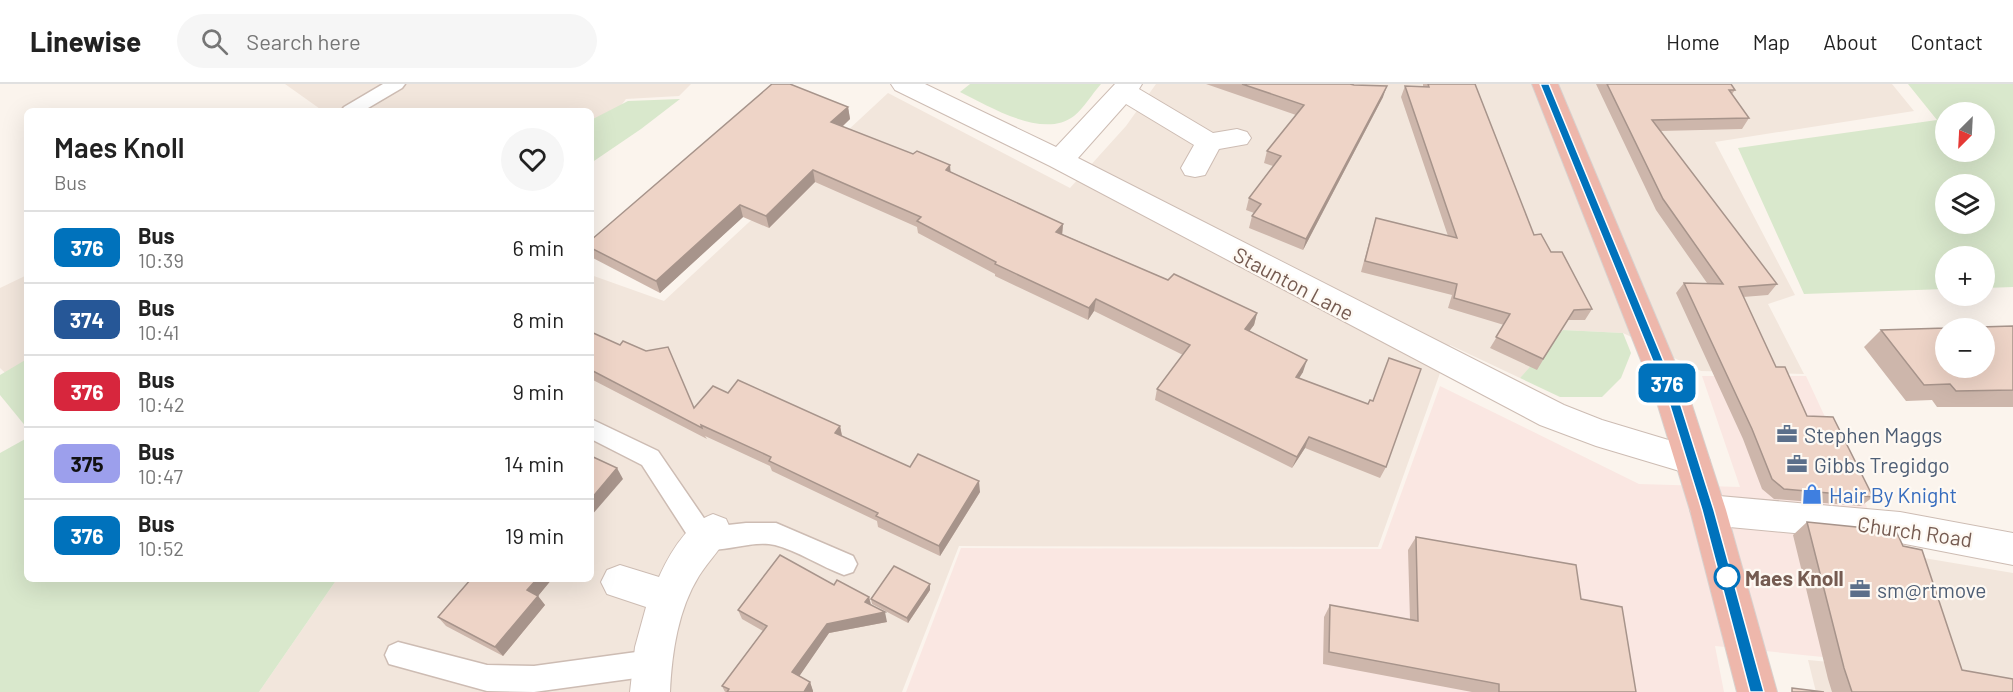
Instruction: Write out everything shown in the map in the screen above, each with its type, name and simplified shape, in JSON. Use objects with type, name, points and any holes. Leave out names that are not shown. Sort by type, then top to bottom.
[{"type":"highway","points":[[1545,84],[1672,396],[1708,510],[1757,692]]},
{"type":"street","name":"Staunton Lane","points":[[904,84],[1060,160],[1481,381],[1552,415],[1643,448],[1693,461]]},
{"type":"street","points":[[1060,160],[1126,88],[1209,142],[1237,138]]},
{"type":"street","points":[[1195,168],[1209,142]]},
{"type":"street","name":"Church Road","points":[[1708,510],[1908,528],[2013,549]]},
{"type":"street","points":[[650,678],[668,597],[687,560],[709,535]]},
{"type":"street","points":[[621,582],[668,597]]},
{"type":"lane","points":[[355,108],[396,84]]},
{"type":"lane","points":[[594,430],[650,458],[709,535],[776,534],[844,564]]},
{"type":"lane","points":[[398,655],[487,678],[650,678]]},
{"type":"shaded area","points":[[285,84],[691,84],[679,96],[626,99],[602,130],[594,134],[594,108],[319,108]]},
{"type":"shaded area","points":[[1156,84],[1892,84],[1914,111],[1715,142],[1795,295],[1768,304],[1804,374],[1701,371],[1623,333],[1564,330],[1520,378],[1450,345],[1378,547],[959,546],[902,692],[259,692],[335,582],[594,582],[594,276],[664,301],[888,93],[1070,188],[1126,126]]},
{"type":"shaded area","points":[[24,276],[24,390],[0,368],[0,288]]},
{"type":"shaded area","points":[[1702,376],[1806,376],[1942,669],[1715,646],[1724,692],[906,692],[961,548],[1381,549],[1440,386],[1639,484],[1740,487]]},
{"type":"shaded area","points":[[1906,555],[2013,573],[2013,692],[1816,692],[1808,660],[1947,673]]},
{"type":"green space","points":[[970,84],[1101,84],[1074,116],[1061,122],[1047,124],[1032,123],[1016,118],[960,92]]},
{"type":"green space","points":[[1908,84],[2013,84],[2013,287],[1995,288],[1995,246],[1935,246],[1935,289],[1804,294],[1738,148],[1935,120],[1935,162],[1995,162],[1995,102],[1935,102],[1935,118]]},
{"type":"green space","points":[[680,99],[594,161],[594,118],[628,101]]},
{"type":"green space","points":[[1563,330],[1623,333],[1631,353],[1621,378],[1602,397],[1560,397],[1520,378]]},
{"type":"green space","points":[[24,361],[24,424],[0,395],[0,375]]},
{"type":"green space","points":[[24,440],[24,582],[335,582],[259,692],[0,692],[0,453]]},
{"type":"building","points":[[772,84],[790,84],[848,107],[831,122],[913,154],[917,151],[950,165],[946,170],[1063,224],[1056,232],[1168,280],[1174,274],[1257,313],[1245,329],[1307,360],[1296,377],[1368,404],[1370,400],[1373,401],[1389,358],[1421,369],[1386,467],[1309,437],[1297,457],[1157,389],[1190,345],[1096,299],[1089,308],[995,264],[996,262],[917,221],[921,217],[813,170],[766,216],[740,205],[656,281],[594,250],[594,237]]},
{"type":"building","points":[[1242,84],[1387,86],[1306,239],[1252,216],[1261,204],[1249,198],[1281,156],[1267,151],[1304,105]]},
{"type":"building","points":[[1428,84],[1475,84],[1534,235],[1541,234],[1551,252],[1562,252],[1592,309],[1574,310],[1543,359],[1496,337],[1510,314],[1454,298],[1457,284],[1365,261],[1376,218],[1457,238],[1405,86],[1429,87]]},
{"type":"building","points":[[1607,84],[1731,84],[1735,90],[1729,90],[1749,118],[1652,120],[1777,284],[1739,287],[1776,367],[1785,367],[1807,416],[1833,417],[1873,497],[1784,489],[1772,479],[1752,429],[1684,283],[1723,284],[1663,199]]},
{"type":"building","points":[[2013,326],[2013,390],[1956,391],[1950,384],[1924,385],[1881,330],[1935,328],[1935,378],[1995,378],[1995,327]]},
{"type":"building","points":[[594,333],[620,345],[623,341],[646,351],[668,347],[694,408],[713,386],[728,393],[738,380],[840,426],[835,433],[910,467],[918,454],[979,481],[939,546],[876,516],[878,513],[769,461],[771,457],[701,425],[702,428],[594,372]]},
{"type":"building","points":[[594,457],[617,468],[594,495]]},
{"type":"building","points":[[1807,522],[1896,531],[1903,546],[1922,550],[1962,670],[2013,679],[2013,692],[1852,692]]},
{"type":"building","points":[[1416,537],[1576,565],[1581,599],[1622,607],[1636,692],[1499,692],[1499,684],[1329,652],[1330,605],[1418,621]]},
{"type":"building","points":[[780,555],[834,585],[837,580],[869,597],[865,602],[885,612],[827,624],[792,672],[810,682],[804,692],[727,692],[729,689],[722,686],[767,626],[738,610]]},
{"type":"building","points":[[894,566],[930,584],[907,618],[871,599]]},
{"type":"building","points":[[468,582],[534,582],[527,590],[538,596],[495,647],[438,617]]},
{"type":"building","points":[[1792,688],[1824,692],[1792,692]]},
{"type":"bus line","name":"376","points":[[1545,84],[1672,396],[1728,578],[1757,692]]},
{"type":"place","name":"Stephen Maggs","points":[[1787,434]]},
{"type":"place","name":"Gibbs Tregidgo","points":[[1797,464]]},
{"type":"place","name":"Hair By Knight","points":[[1812,494]]},
{"type":"place","name":"Maes Knoll","points":[[1727,577]]},
{"type":"place","name":"sm@rtmove","points":[[1860,589]]}]
